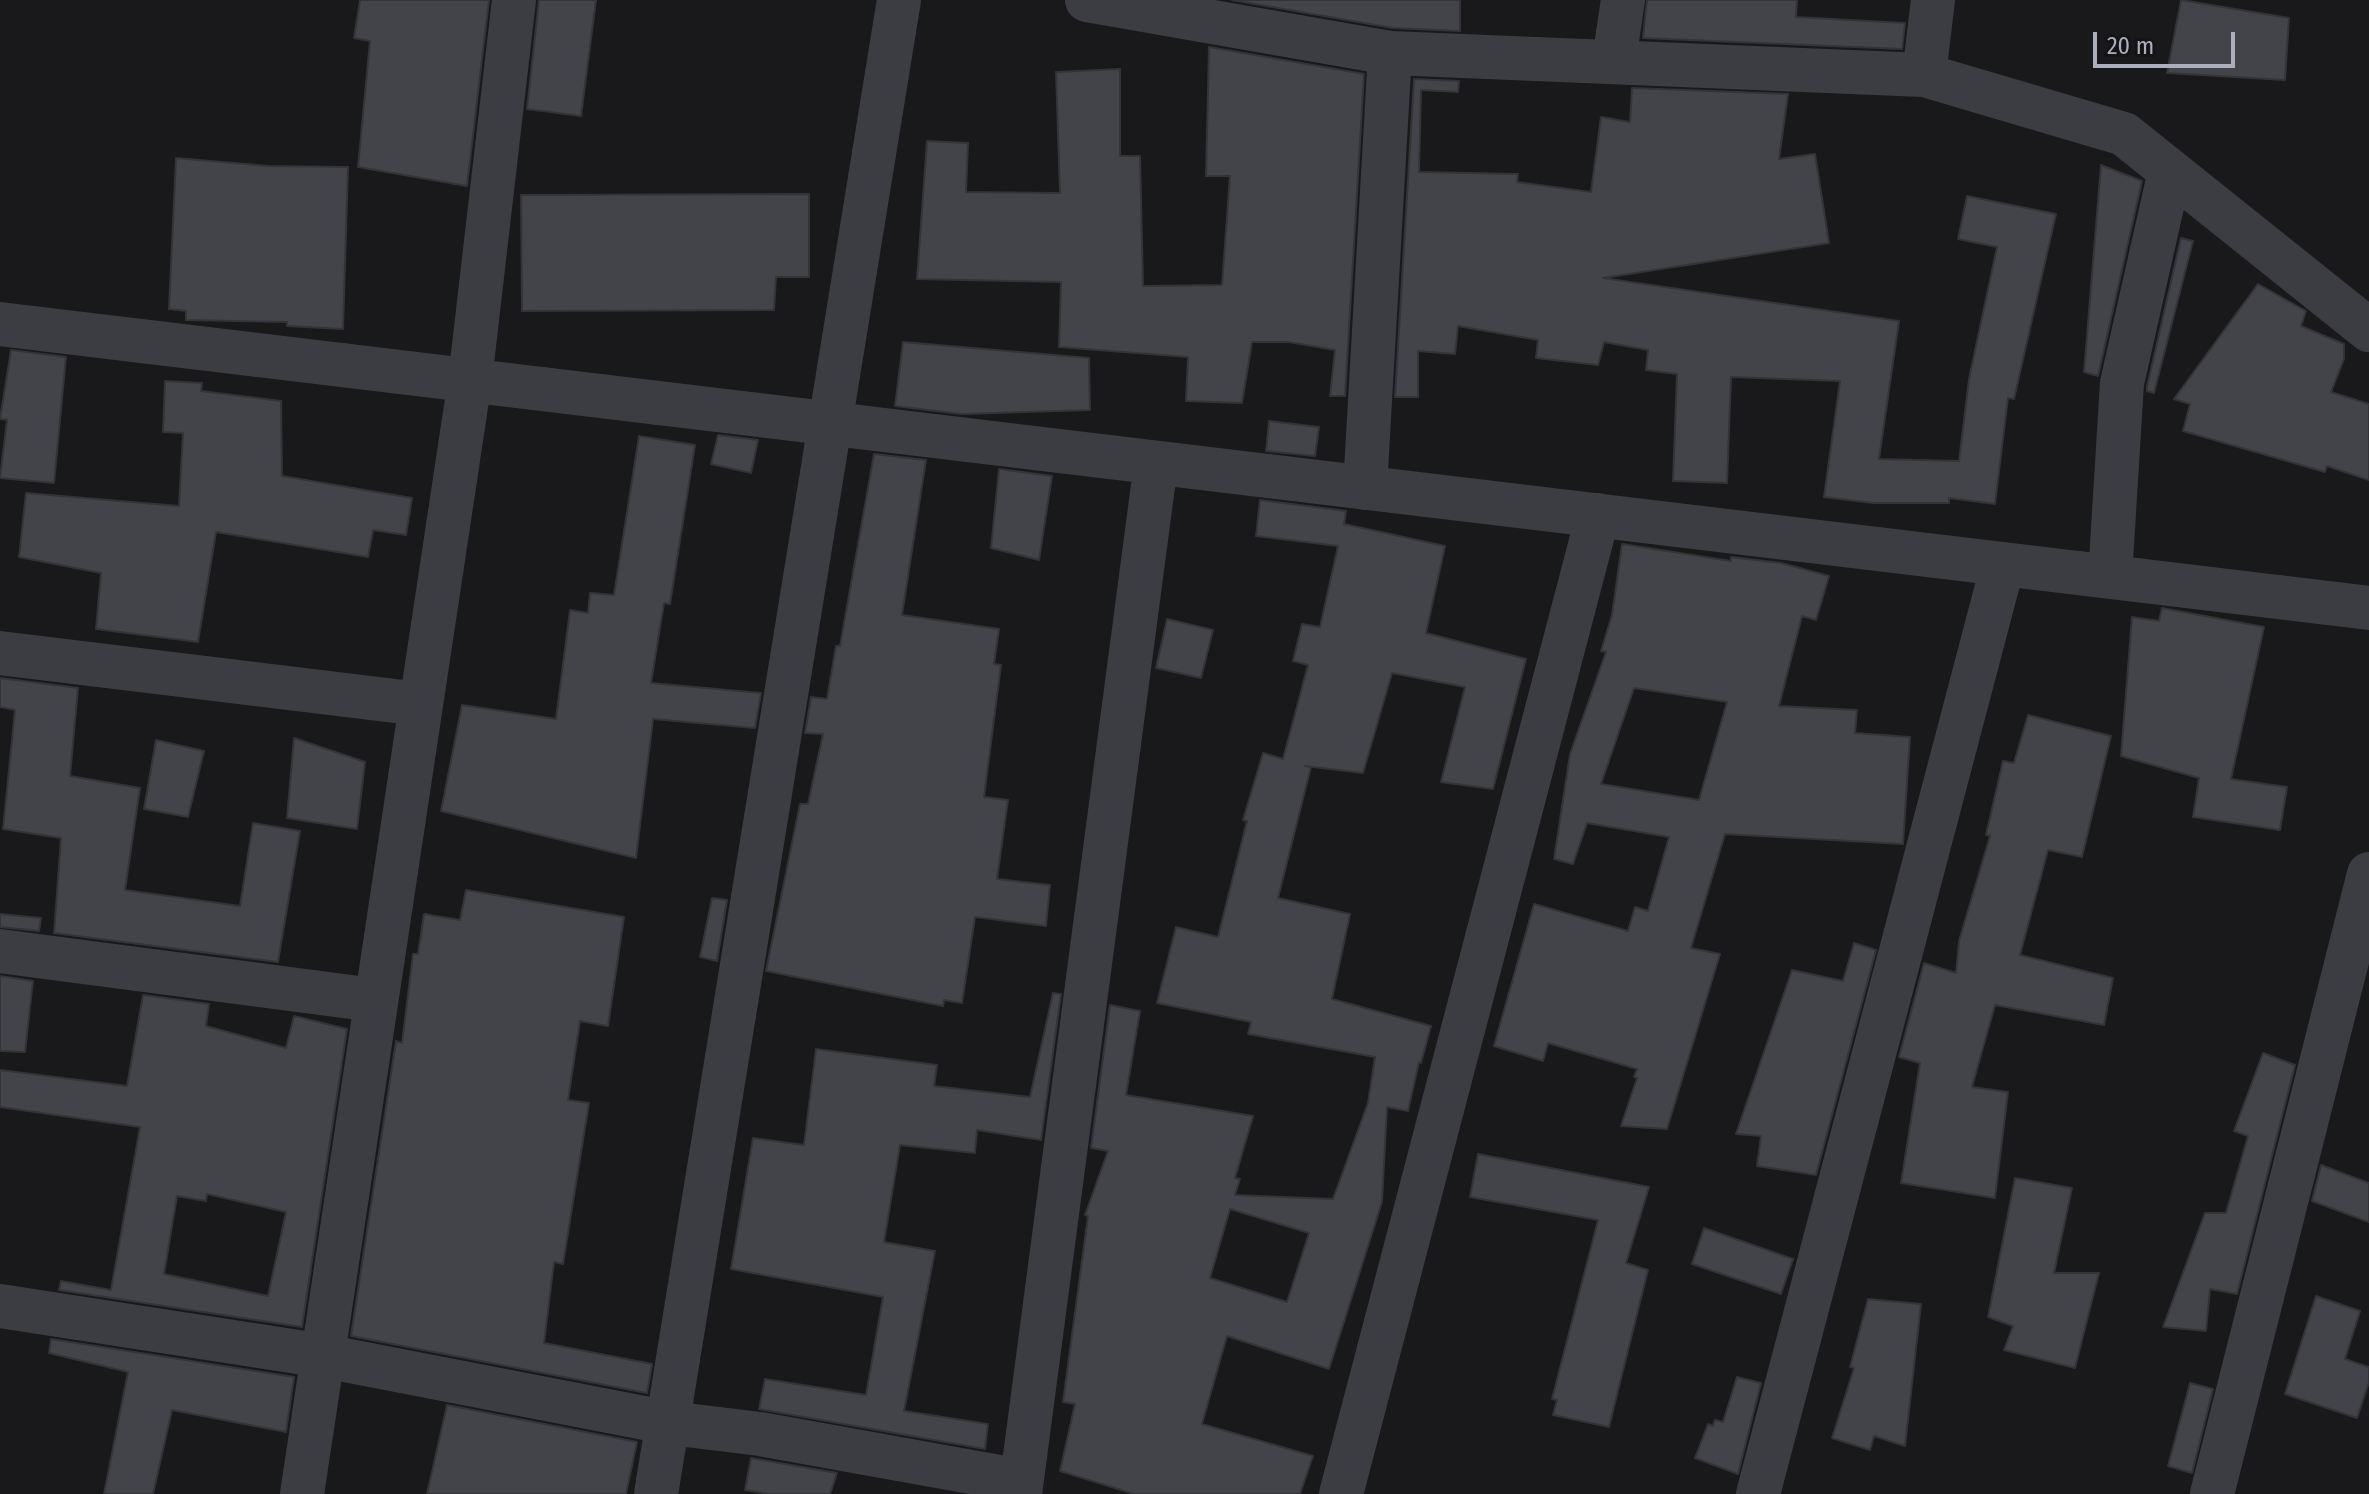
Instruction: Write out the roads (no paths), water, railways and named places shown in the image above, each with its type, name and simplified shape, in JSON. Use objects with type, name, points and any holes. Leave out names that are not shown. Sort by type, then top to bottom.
[{"type":"street","points":[[302,1494],[374,1000],[470,380],[514,0]]},
{"type":"street","points":[[656,1494],[670,1423],[899,0]]},
{"type":"street","points":[[1087,0],[1309,18],[1390,53],[1924,75],[2124,134],[2369,330]]},
{"type":"street","points":[[1614,60],[1623,0]]},
{"type":"street","points":[[1924,75],[1933,0]]},
{"type":"street","points":[[1365,488],[1390,53]]},
{"type":"street","points":[[2110,577],[2122,383],[2170,171]]},
{"type":"street","points":[[0,324],[2369,608]]},
{"type":"street","points":[[0,1306],[324,1356],[670,1423],[760,1434],[1021,1487],[1156,463]]},
{"type":"street","points":[[1341,1494],[1598,515]]},
{"type":"street","points":[[1758,1494],[2003,564]]},
{"type":"street","points":[[0,653],[420,704]]},
{"type":"street","points":[[2212,1494],[2369,874]]},
{"type":"street","points":[[0,951],[374,1000]]}]
